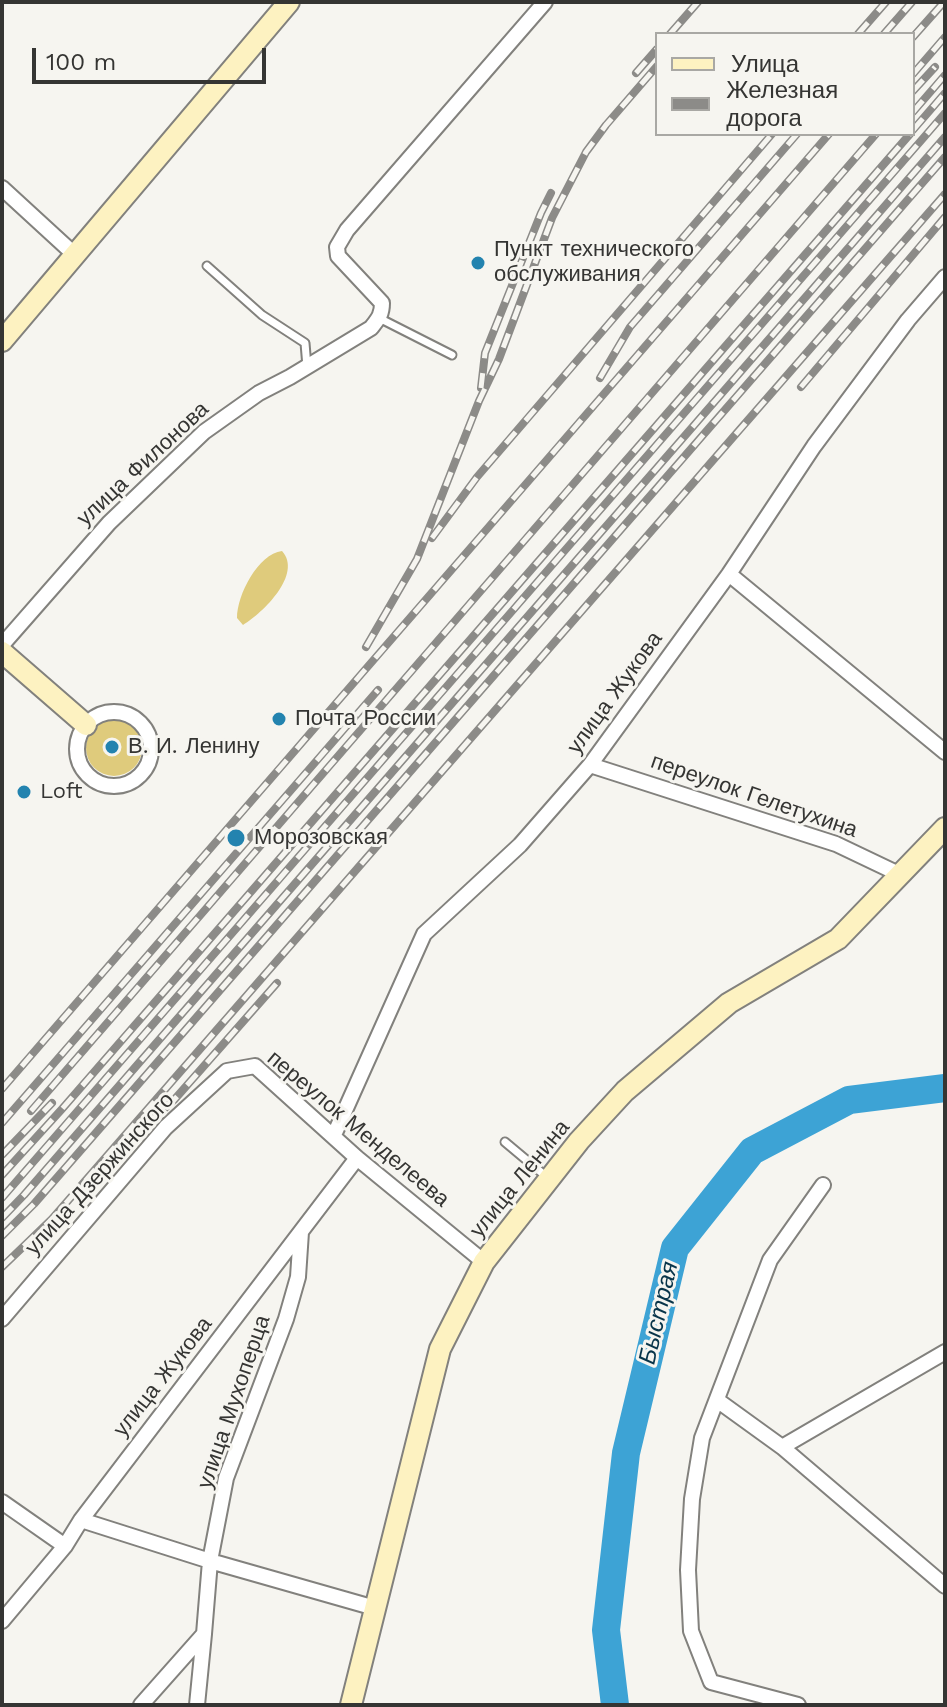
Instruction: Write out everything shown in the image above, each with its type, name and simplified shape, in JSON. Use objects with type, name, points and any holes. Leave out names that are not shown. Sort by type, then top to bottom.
[{"type":"street","points":[[2,341],[289,2]]},
{"type":"street","points":[[379,318],[382,303],[338,256],[337,247],[347,230],[545,2]]},
{"type":"street","points":[[2,188],[75,255]]},
{"type":"street","name":"улица Жукова","points":[[334,1135],[424,934],[520,845],[590,765],[729,574],[824,434],[908,320],[945,277]]},
{"type":"street","name":"улица Филонова","points":[[2,645],[109,523],[204,432],[259,393],[371,328],[379,318]]},
{"type":"street","points":[[729,574],[945,752]]},
{"type":"street","points":[[2,652],[86,725]]},
{"type":"street","points":[[111,713],[121,713],[139,721],[149,737],[151,756],[142,774],[126,785],[107,786],[89,778],[79,762],[77,742],[86,725],[102,714],[111,713]]},
{"type":"street","name":"переулок Гелетухина","points":[[590,765],[836,844],[901,875]]},
{"type":"street","name":"улица Ленина","points":[[351,1705],[440,1349],[484,1262],[579,1141],[625,1091],[729,1003],[838,939],[945,828]]},
{"type":"street","name":"переулок Менделеева","points":[[239,1067],[255,1066],[357,1158],[484,1262]]},
{"type":"street","name":"улица Дзержинского","points":[[2,1319],[166,1127],[227,1071],[239,1067]]},
{"type":"street","name":"улица Жукова","points":[[2,1621],[65,1546],[81,1520],[357,1158]]},
{"type":"street","points":[[798,1705],[711,1682],[691,1631],[688,1570],[692,1499],[702,1438],[770,1260],[823,1185]]},
{"type":"street","name":"улица Мухоперца","points":[[197,1705],[210,1561],[226,1478],[286,1319],[298,1277],[301,1232]]},
{"type":"street","points":[[782,1447],[945,1352]]},
{"type":"street","points":[[717,1400],[782,1447],[945,1586]]},
{"type":"street","points":[[2,1502],[65,1546]]},
{"type":"street","points":[[81,1520],[375,1608]]},
{"type":"street","points":[[141,1705],[204,1634]]},
{"type":"lane","points":[[207,266],[262,315],[305,343],[307,367]]},
{"type":"lane","points":[[379,318],[452,355]]},
{"type":"lane","points":[[505,1142],[550,1179]]},
{"type":"shaded area","points":[[282,551],[288,571],[284,581],[270,602],[243,625],[237,618],[238,609],[250,577],[265,560]]},
{"type":"shaded area","points":[[114,720],[134,728],[142,748],[134,768],[114,776],[94,768],[86,748],[94,728]]},
{"type":"waterway","name":"Быстрая","points":[[615,1705],[606,1630],[626,1453],[675,1248],[752,1151],[849,1100],[945,1088]]},
{"type":"railway","points":[[672,32],[698,2]]},
{"type":"railway","points":[[860,32],[886,2]]},
{"type":"railway","points":[[886,32],[912,2]]},
{"type":"railway","points":[[915,35],[944,2]]},
{"type":"railway","points":[[915,72],[945,37]]},
{"type":"railway","points":[[636,73],[655,51]]},
{"type":"railway","points":[[915,89],[935,67]]},
{"type":"railway","points":[[366,647],[417,559],[479,401],[499,359],[552,218],[586,152],[655,68]]},
{"type":"railway","points":[[915,110],[945,75]]},
{"type":"railway","points":[[915,128],[945,93]]},
{"type":"railway","points":[[2,1198],[945,113]]},
{"type":"railway","points":[[432,538],[477,477],[770,136]]},
{"type":"railway","points":[[600,378],[630,327],[795,136]]},
{"type":"railway","points":[[2,1089],[827,136]]},
{"type":"railway","points":[[31,1111],[874,136]]},
{"type":"railway","points":[[2,1175],[908,136]]},
{"type":"railway","points":[[2,1218],[945,137]]},
{"type":"railway","points":[[2,1236],[34,1204],[945,157]]},
{"type":"railway","points":[[481,388],[485,353],[551,193]]},
{"type":"railway","points":[[2,1267],[52,1219],[945,194]]},
{"type":"railway","points":[[801,387],[945,217]]},
{"type":"railway","points":[[2,1123],[378,690]]},
{"type":"railway","points":[[144,1127],[174,1100],[277,983]]},
{"type":"railway","points":[[2,1155],[52,1103]]},
{"type":"place","name":"Пункт технического обслуживания","points":[[478,263]]},
{"type":"place","name":"Почта России","points":[[279,719]]},
{"type":"place","name":"В. И. Ленину","points":[[112,747]]},
{"type":"place","name":"Loft","points":[[24,792]]},
{"type":"place","name":"Морозовская","points":[[236,838]]}]
